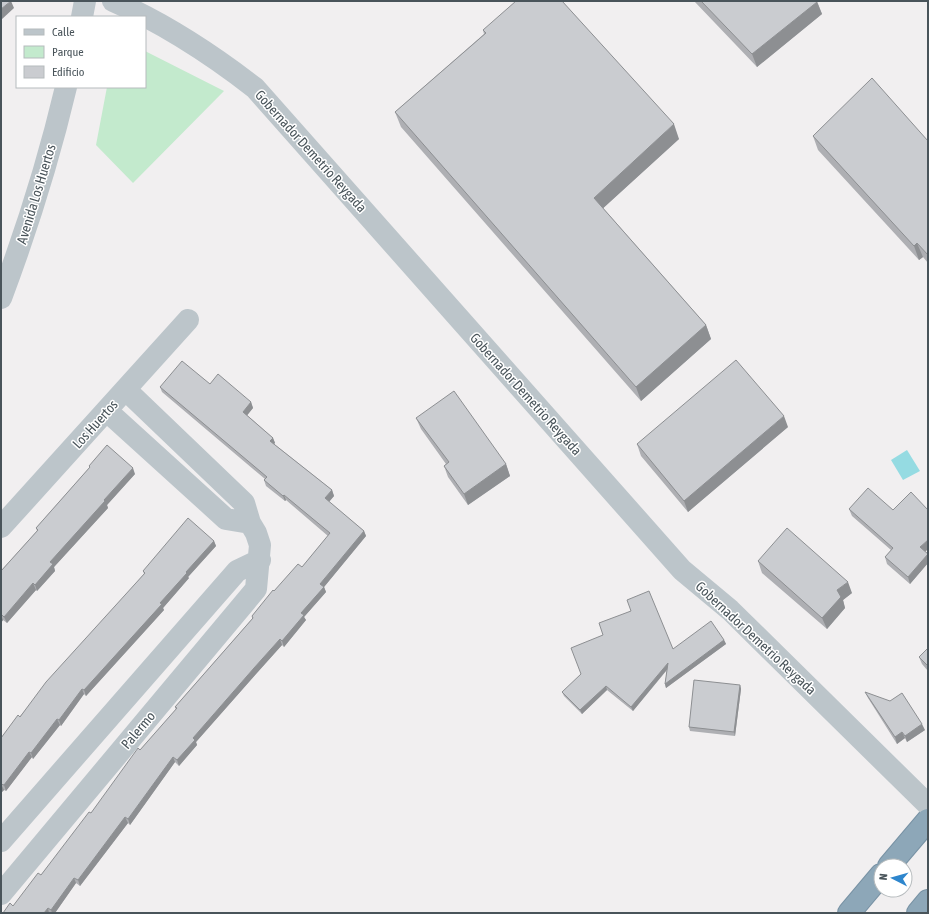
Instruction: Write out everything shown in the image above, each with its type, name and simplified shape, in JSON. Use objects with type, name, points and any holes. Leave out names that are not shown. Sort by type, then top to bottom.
[{"type":"highway","points":[[896,858],[928,820]]},
{"type":"highway","points":[[849,913],[873,884]]},
{"type":"highway","points":[[918,913],[928,901]]},
{"type":"street","points":[[82,16],[85,1]]},
{"type":"street","name":"Gobernador Demetrio Reygada","points":[[112,1],[142,16]]},
{"type":"street","name":"Gobernador Demetrio Reygada","points":[[146,18],[170,30],[211,55],[255,88],[682,570],[730,610],[928,805]]},
{"type":"street","name":"Avenida Los Huertos","points":[[1,298],[21,246],[40,185],[66,88]]},
{"type":"street","name":"Los Huertos","points":[[1,527],[188,320]]},
{"type":"street","name":"Palermo","points":[[1,894],[256,589],[260,560],[260,545],[256,533],[250,523],[244,503],[126,390]]},
{"type":"street","points":[[107,411],[226,519],[250,523]]},
{"type":"street","points":[[1,840],[237,571],[260,560]]},
{"type":"green space","points":[[146,52],[224,91],[133,183],[96,145],[107,88],[146,88]]},
{"type":"water","points":[[907,450],[920,471],[903,480],[891,460]]},
{"type":"building","points":[[1,1],[11,1],[1,9]]},
{"type":"building","points":[[516,1],[562,1],[674,124],[594,198],[706,325],[636,387],[395,112],[486,33],[483,30]]},
{"type":"building","points":[[701,1],[817,1],[817,2],[752,54]]},
{"type":"building","points":[[872,78],[928,141],[928,255],[917,243],[914,246],[813,136]]},
{"type":"building","points":[[736,360],[784,416],[684,501],[637,444]]},
{"type":"building","points":[[182,361],[210,384],[218,374],[251,402],[243,412],[273,438],[270,441],[332,490],[325,498],[364,531],[320,584],[324,587],[301,613],[304,615],[282,641],[280,639],[254,668],[193,738],[195,740],[177,760],[173,757],[128,819],[125,817],[78,880],[74,878],[51,910],[48,908],[44,913],[3,913],[10,903],[13,906],[38,873],[41,875],[89,812],[91,813],[138,748],[140,750],[177,708],[175,707],[253,618],[252,616],[273,590],[274,591],[298,564],[302,567],[330,533],[264,480],[267,477],[160,387]]},
{"type":"building","points":[[454,391],[506,464],[464,494],[444,466],[449,462],[416,418]]},
{"type":"building","points":[[107,445],[133,468],[50,562],[53,564],[35,585],[33,583],[4,617],[1,614],[1,571],[38,530],[36,528],[90,467],[89,466]]},
{"type":"building","points":[[868,488],[893,510],[911,492],[928,510],[928,540],[920,547],[928,554],[908,577],[885,557],[893,548],[849,509]]},
{"type":"building","points":[[188,518],[214,541],[160,603],[162,604],[84,690],[82,689],[59,720],[57,719],[31,753],[29,752],[4,785],[1,784],[1,738],[18,715],[20,717],[46,682],[145,573],[143,571]]},
{"type":"building","points":[[787,528],[848,582],[837,590],[841,597],[822,618],[758,561]]},
{"type":"building","points":[[649,591],[673,649],[711,621],[724,640],[665,684],[668,663],[631,707],[606,686],[580,710],[562,692],[581,674],[571,648],[603,635],[599,623],[631,611],[627,600]]},
{"type":"building","points":[[928,648],[928,666],[919,657]]},
{"type":"building","points":[[694,680],[740,685],[734,732],[689,727]]},
{"type":"building","points":[[865,692],[890,701],[902,693],[922,724],[905,736],[902,732],[895,737]]}]
